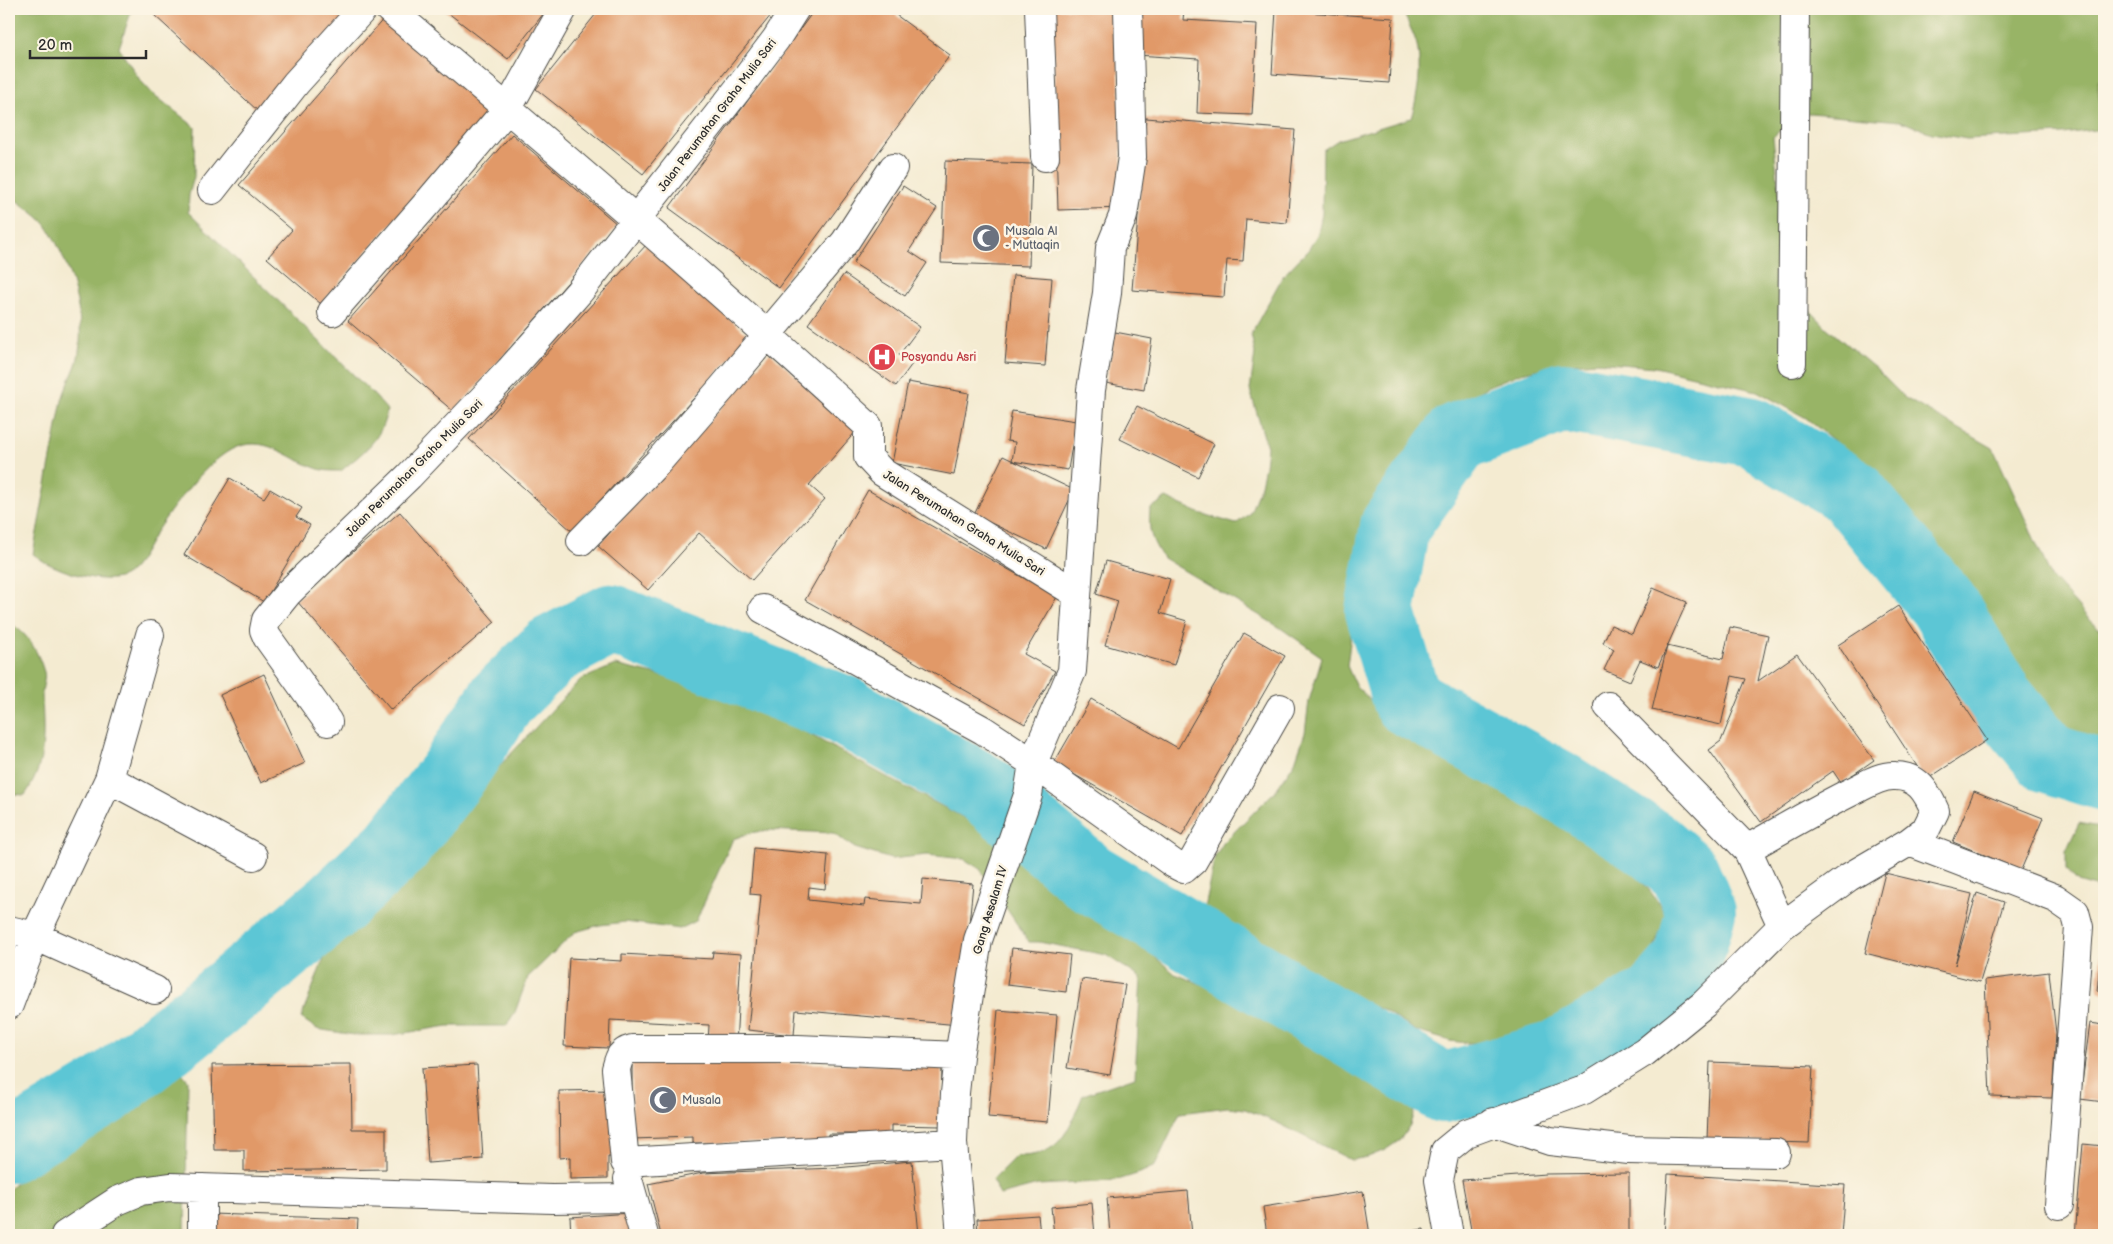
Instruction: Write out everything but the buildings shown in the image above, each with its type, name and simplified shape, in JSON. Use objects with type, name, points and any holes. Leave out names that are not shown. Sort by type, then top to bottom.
[{"type":"street","points":[[212,190],[296,83],[363,9]]},
{"type":"street","name":"Jalan Perumahan Graha Mulia Sari","points":[[389,9],[508,108],[768,334],[868,426],[868,457],[882,472],[1077,594]]},
{"type":"street","points":[[332,312],[508,108],[563,9]]},
{"type":"street","name":"Jalan Perumahan Graha Mulia Sari","points":[[328,722],[267,637],[264,630],[266,620],[288,593],[409,476],[510,370],[579,292],[742,84],[795,9]]},
{"type":"street","points":[[1039,9],[1045,157]]},
{"type":"street","name":"Gang Assalam IV","points":[[961,1235],[953,1143],[959,1056],[978,940],[1028,794],[1033,763],[1072,671],[1091,390],[1107,293],[1110,248],[1123,216],[1132,157],[1128,9]]},
{"type":"street","points":[[1792,363],[1795,9]]},
{"type":"street","points":[[580,541],[658,462],[768,334],[844,242],[893,168]]},
{"type":"street","points":[[763,609],[983,730],[1033,763],[1174,864],[1184,869],[1194,861],[1280,708]]},
{"type":"street","points":[[9,1005],[35,936],[109,779],[150,635]]},
{"type":"street","points":[[1608,706],[1747,849],[1782,926]]},
{"type":"street","points":[[1448,1235],[1439,1180],[1445,1151],[1467,1133],[1584,1090],[1645,1052],[1704,1004],[1782,926],[1849,877],[1909,842],[1926,829],[1935,811],[1927,792],[1912,780],[1894,776],[1879,779],[1828,803],[1747,849]]},
{"type":"street","points":[[109,779],[252,856]]},
{"type":"street","points":[[1909,842],[2055,898],[2076,912],[2079,927],[2059,1205]]},
{"type":"street","points":[[9,930],[35,936],[155,990]]},
{"type":"street","points":[[644,1235],[632,1198],[625,1162],[616,1070],[619,1057],[624,1051],[632,1049],[798,1049],[959,1056]]},
{"type":"street","points":[[1493,1122],[1550,1141],[1629,1150],[1776,1153]]},
{"type":"street","points":[[625,1162],[953,1143]]},
{"type":"street","points":[[65,1235],[117,1201],[141,1191],[170,1187],[552,1199],[632,1198]]},
{"type":"street","points":[[202,1188],[202,1235]]},
{"type":"green space","points":[[9,9],[132,9],[119,48],[140,80],[152,93],[195,127],[194,177],[189,195],[188,212],[387,410],[381,430],[376,438],[341,471],[322,470],[260,444],[237,447],[226,453],[191,485],[161,524],[134,567],[126,575],[119,578],[99,579],[76,574],[47,563],[33,554],[61,405],[77,362],[80,346],[80,328],[75,291],[63,256],[55,240],[46,225],[9,193]]},
{"type":"green space","points":[[1402,9],[1545,9],[1633,14],[1654,9],[2104,9],[2104,79],[2097,81],[2103,129],[2063,134],[1967,139],[1932,133],[1900,121],[1810,113],[1793,118],[1773,137],[1790,289],[1827,328],[1876,369],[1905,398],[1993,448],[2052,578],[2104,633],[2104,756],[2077,751],[1999,662],[1955,565],[1896,510],[1888,494],[1864,465],[1806,418],[1757,391],[1655,367],[1596,362],[1558,365],[1521,373],[1486,387],[1444,417],[1396,494],[1358,581],[1347,666],[1356,686],[1389,718],[1400,733],[1414,744],[1451,759],[1609,850],[1636,875],[1666,916],[1645,972],[1631,985],[1526,1032],[1486,1043],[1450,1041],[1416,1031],[1385,1011],[1351,998],[1319,979],[1303,973],[1226,925],[1204,907],[1215,856],[1224,842],[1276,790],[1295,762],[1305,733],[1309,701],[1322,657],[1279,627],[1163,558],[1153,540],[1150,529],[1150,509],[1166,498],[1199,513],[1236,524],[1250,513],[1261,485],[1267,447],[1250,390],[1255,353],[1251,334],[1283,276],[1309,249],[1318,233],[1322,214],[1323,150],[1338,140],[1411,118],[1416,101],[1419,63],[1416,40]]},
{"type":"green space","points":[[2104,79],[2104,140],[2097,81]]},
{"type":"green space","points":[[9,623],[27,637],[39,657],[44,674],[41,759],[38,771],[25,795],[9,794]]},
{"type":"green space","points":[[615,665],[735,693],[894,781],[997,835],[1087,898],[1175,974],[1243,1000],[1262,1004],[1332,1046],[1415,1108],[1410,1125],[1400,1140],[1385,1150],[1368,1157],[1351,1160],[1278,1123],[1245,1109],[1228,1107],[1180,1113],[1155,1166],[1140,1173],[1121,1179],[1099,1182],[1038,1185],[1000,1195],[992,1180],[1016,1156],[1031,1155],[1053,1147],[1061,1139],[1073,1120],[1083,1095],[1135,1077],[1141,978],[1106,955],[1039,942],[1029,942],[980,869],[964,859],[927,855],[891,859],[855,848],[833,833],[768,830],[750,833],[733,839],[696,921],[680,929],[625,922],[600,925],[575,932],[528,977],[515,1012],[506,1026],[448,1026],[392,1035],[354,1035],[317,1029],[301,1018],[343,908],[373,891],[403,869],[580,680]]},
{"type":"green space","points":[[2079,823],[2104,828],[2104,897],[2095,887],[2078,882],[2066,869],[2066,851]]},
{"type":"green space","points":[[181,1072],[188,1080],[185,1235],[12,1235],[9,1228],[9,1190],[45,1152],[72,1129],[88,1120],[120,1107]]},
{"type":"waterway","points":[[9,1148],[106,1090],[213,1006],[335,904],[395,848],[451,776],[503,698],[552,650],[611,619],[843,710],[984,789],[1089,877],[1443,1088],[1555,1056],[1656,998],[1688,961],[1701,912],[1685,873],[1654,846],[1555,783],[1407,701],[1380,611],[1395,526],[1458,437],[1563,397],[1752,432],[1851,492],[1943,604],[1999,698],[2048,758],[2104,776]]},
{"type":"place","name":"Musala Al - Muttaqin","points":[[986,238]]},
{"type":"place","name":"Posyandu Asri","points":[[882,357]]},
{"type":"place","name":"Musala","points":[[663,1100]]}]
